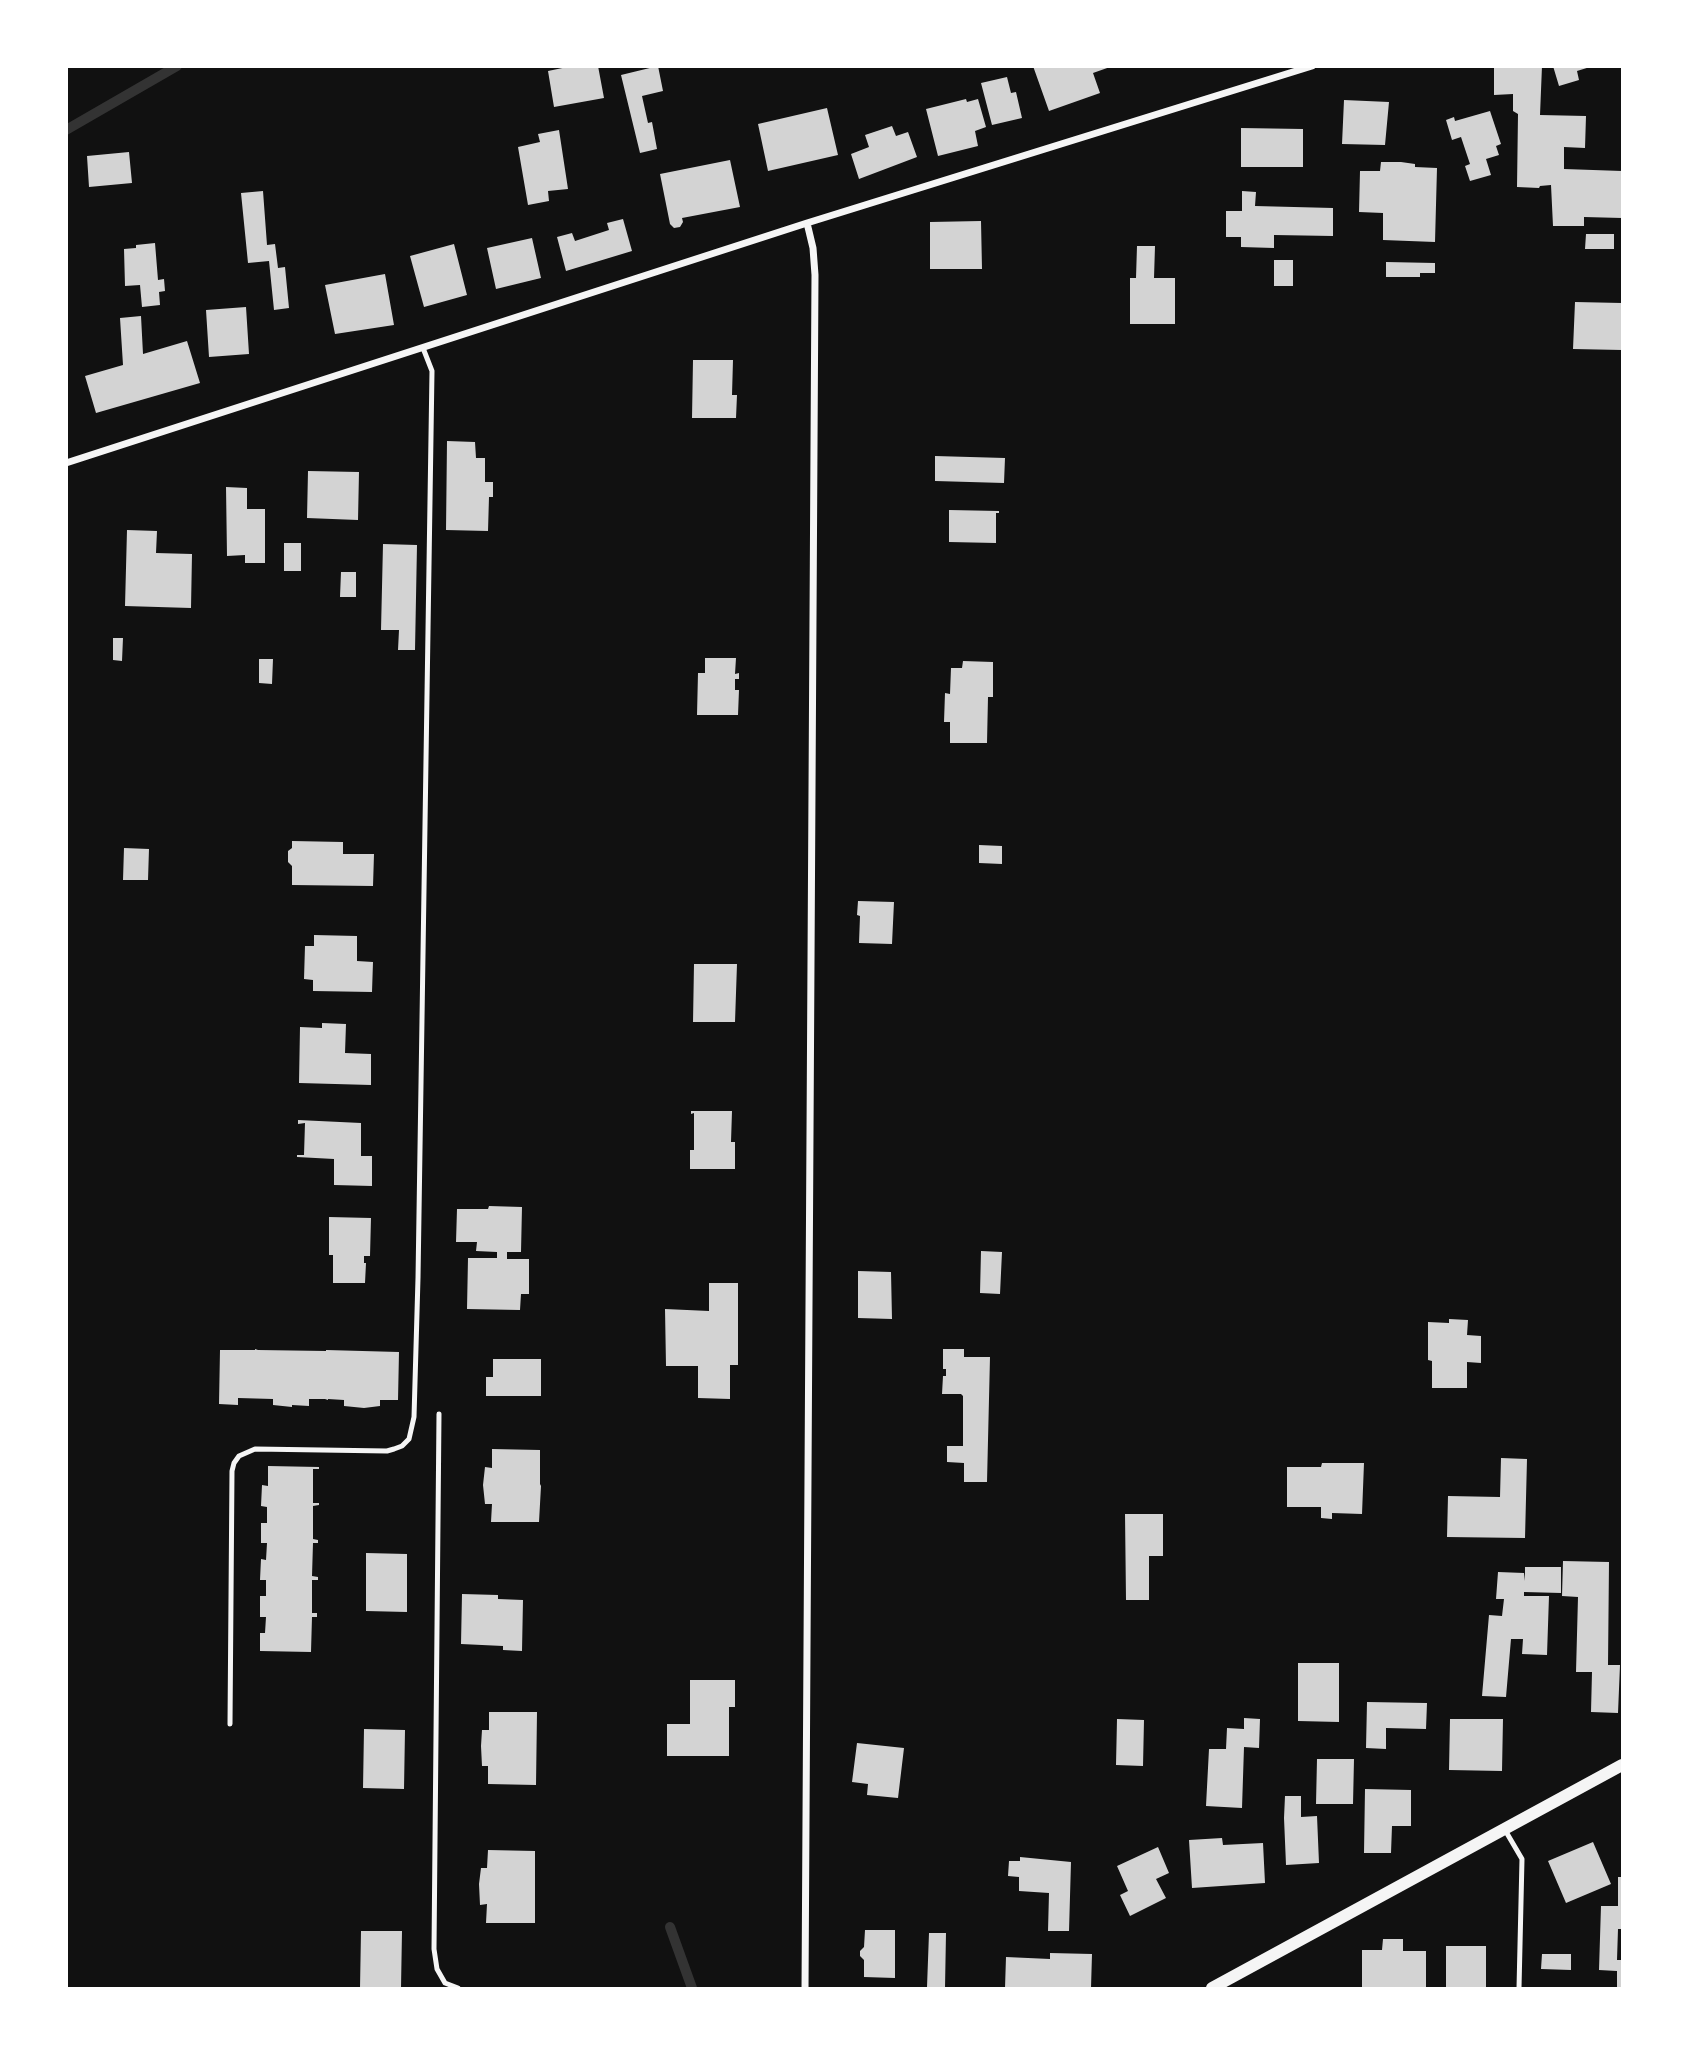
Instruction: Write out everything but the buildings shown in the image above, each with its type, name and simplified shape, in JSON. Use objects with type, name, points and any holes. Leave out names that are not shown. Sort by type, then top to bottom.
[{"type":"street","points":[[66,463],[807,223],[1312,66]]},
{"type":"street","points":[[805,1989],[815,275],[813,248],[807,223]]},
{"type":"street","points":[[1212,1989],[1622,1765]]},
{"type":"lane","points":[[230,1724],[234,1463],[239,1456],[255,1449],[387,1451],[402,1446],[409,1439],[415,1417],[432,371],[423,348]]},
{"type":"lane","points":[[439,1414],[434,1949],[437,1969],[445,1983],[458,1989]]},
{"type":"lane","points":[[1504,1830],[1522,1858],[1519,1989]]},
{"type":"waterway","points":[[66,130],[177,66]]},
{"type":"waterway","points":[[670,1927],[692,1988]]}]
